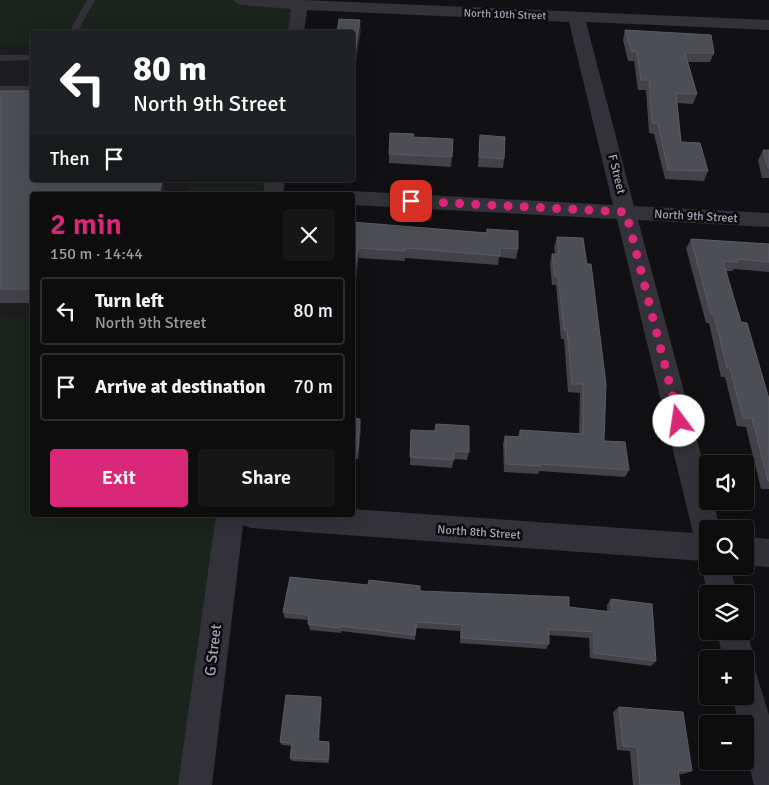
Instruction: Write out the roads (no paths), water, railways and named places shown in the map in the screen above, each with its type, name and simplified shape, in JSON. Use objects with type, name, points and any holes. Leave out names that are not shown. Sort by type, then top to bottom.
[{"type":"street","name":"North 10th Street","points":[[242,0],[300,5],[769,25]]},
{"type":"street","points":[[296,30],[300,5]]},
{"type":"street","name":"F Street","points":[[576,17],[704,520]]},
{"type":"street","name":"North 9th Street","points":[[355,198],[769,220]]},
{"type":"street","name":"G Street","points":[[196,785],[230,517]]},
{"type":"street","name":"North 8th Street","points":[[279,517],[699,547]]},
{"type":"street","points":[[754,552],[769,553]]},
{"type":"street","points":[[750,705],[769,780]]},
{"type":"lane","points":[[74,30],[91,0]]},
{"type":"lane","points":[[0,58],[30,58]]},
{"type":"lane","points":[[0,90],[30,90]]}]
